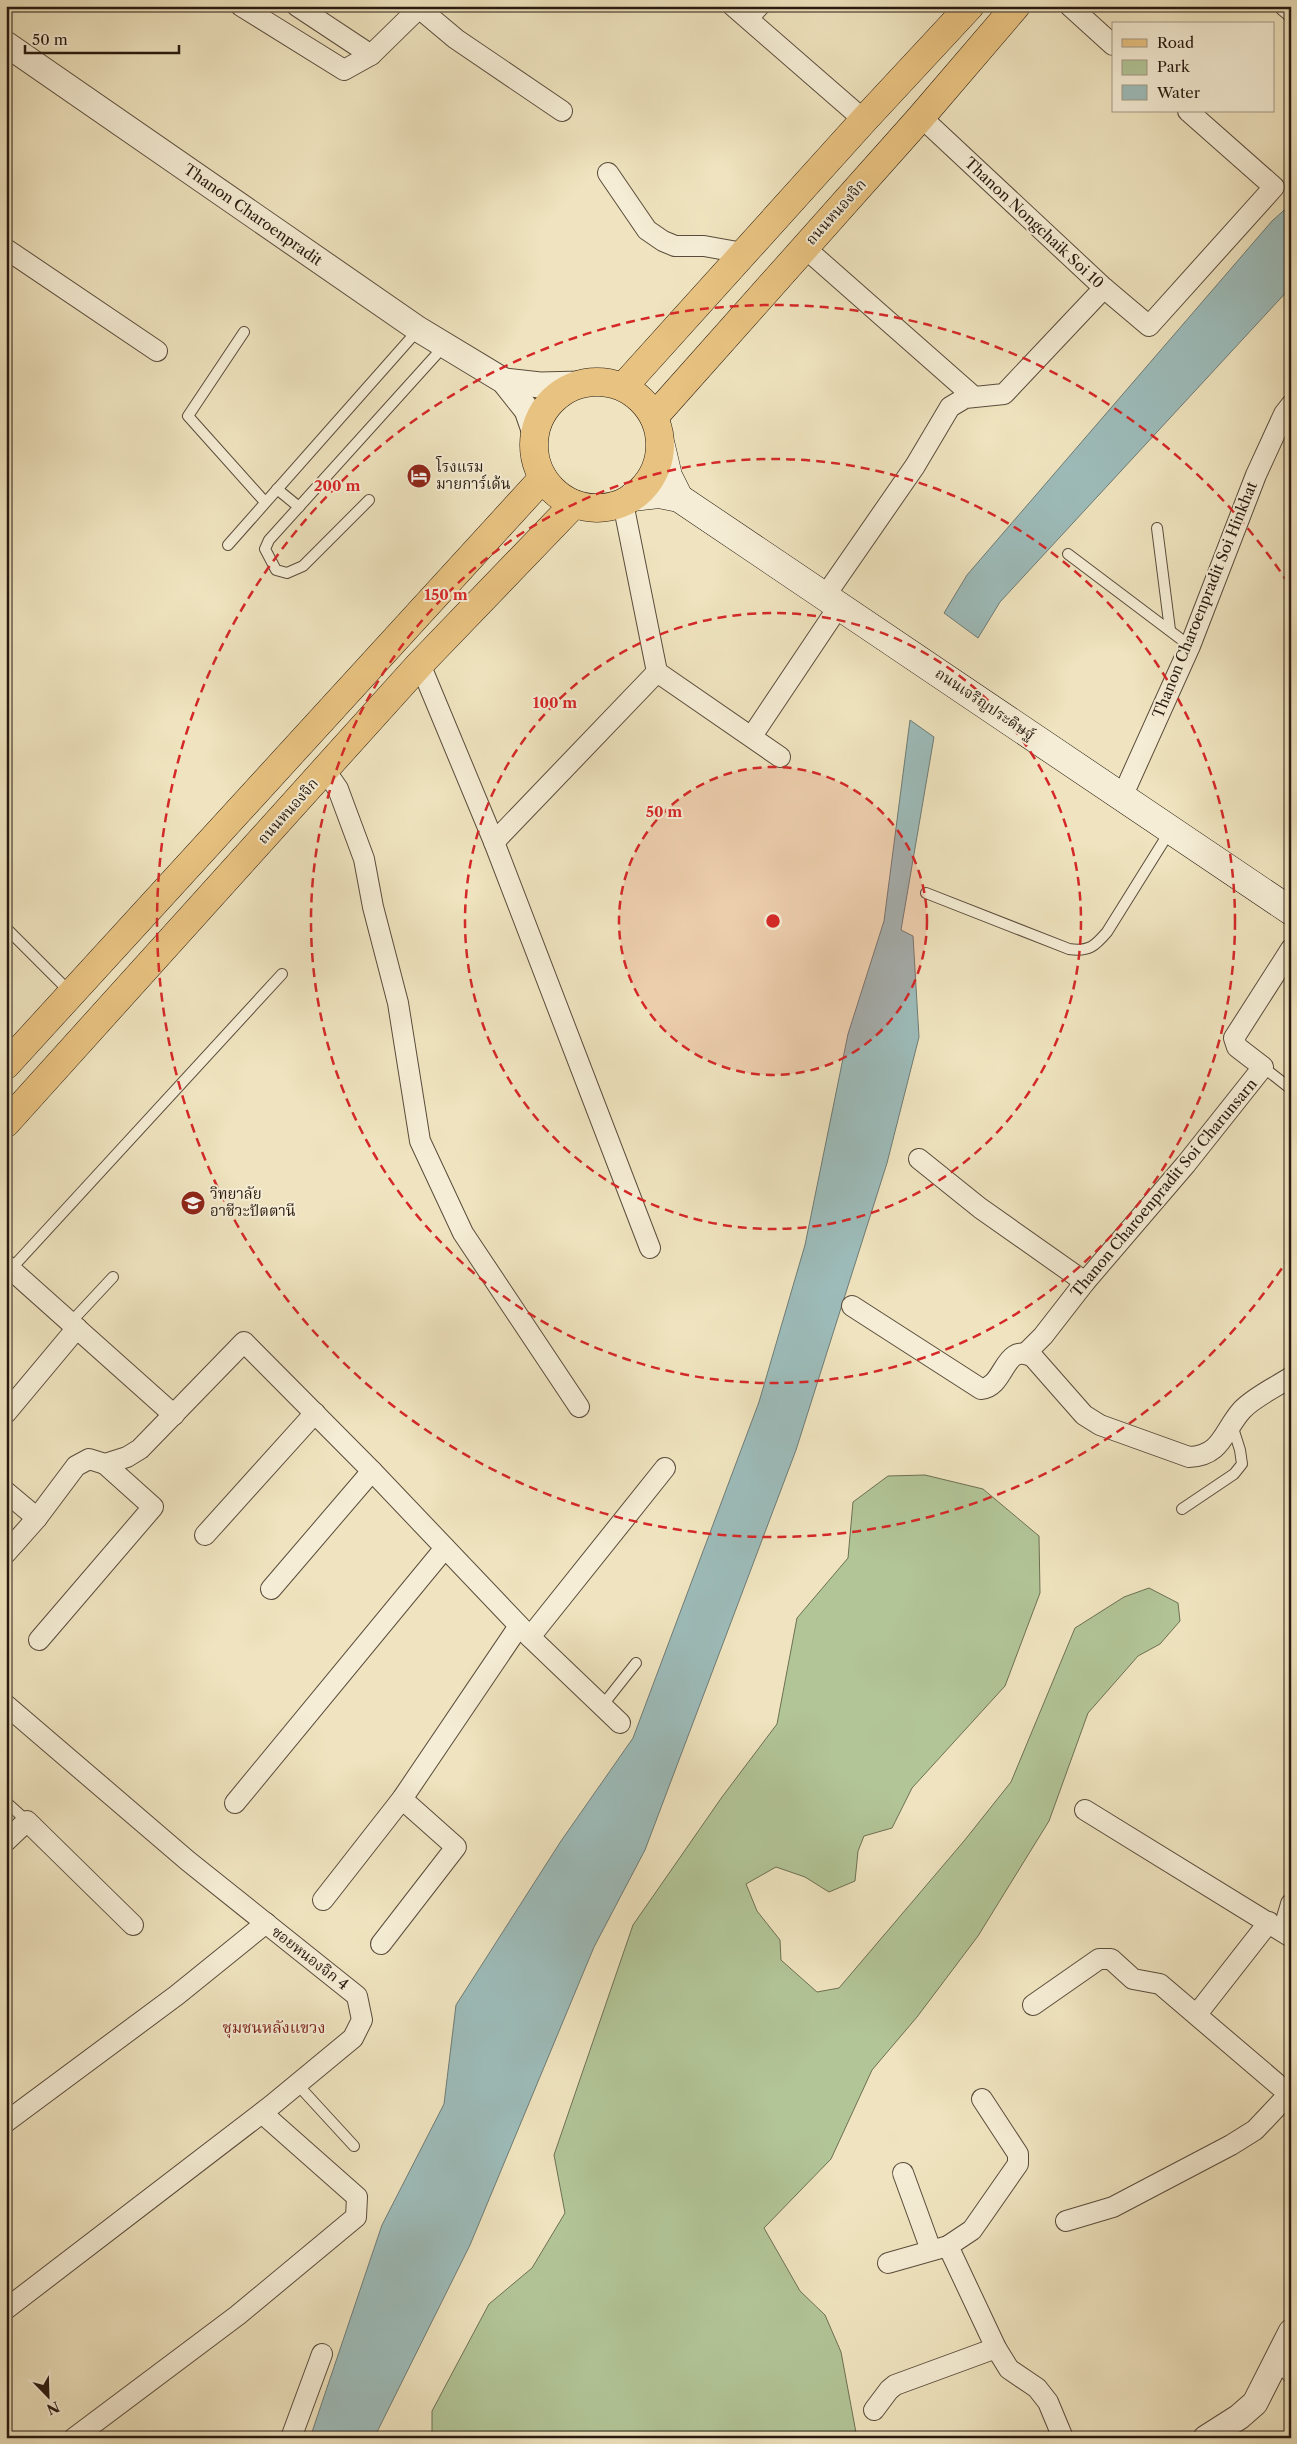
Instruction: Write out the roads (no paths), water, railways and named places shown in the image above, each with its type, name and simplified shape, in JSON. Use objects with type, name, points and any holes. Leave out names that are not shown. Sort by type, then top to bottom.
[{"type":"main road","points":[[623,387],[864,120],[970,6]]},
{"type":"main road","name":"ถนนหนองจิก","points":[[654,416],[921,117],[1016,6]]},
{"type":"main road","points":[[592,381],[606,382],[623,387],[633,392],[648,406],[654,416],[658,426],[661,446],[657,466],[647,484],[628,500],[608,508],[594,508],[574,504],[556,494],[543,478],[535,458],[535,433],[540,416],[553,399],[571,387],[592,381]]},
{"type":"main road","name":"ถนนเจริญประดิษฐ์","points":[[661,446],[668,476],[679,498]]},
{"type":"main road","points":[[6,1065],[543,478]]},
{"type":"main road","name":"ถนนเจริญประดิษฐ์","points":[[628,500],[659,494],[679,498],[1291,911]]},
{"type":"main road","name":"ถนนหนองจิก","points":[[6,1123],[420,664],[574,504]]},
{"type":"main road","points":[[6,1078],[26,1100]]},
{"type":"street","points":[[241,6],[344,70],[371,55],[420,7],[456,39],[562,111]]},
{"type":"street","points":[[297,6],[371,55]]},
{"type":"street","points":[[733,6],[864,120]]},
{"type":"street","points":[[1070,6],[1112,43]]},
{"type":"street","points":[[1285,6],[1291,11]]},
{"type":"street","name":"Thanon Charoenpradit","points":[[6,44],[418,329],[504,381]]},
{"type":"street","name":"Thanon Nongchaik Soi 10","points":[[921,117],[1104,288],[1149,326],[1274,187],[1189,112]]},
{"type":"street","points":[[608,174],[648,230],[662,241],[675,246],[704,246],[743,254]]},
{"type":"street","points":[[805,248],[973,396]]},
{"type":"street","points":[[6,249],[157,351]]},
{"type":"street","points":[[752,736],[950,407],[973,396],[992,397],[1004,394],[1104,288]]},
{"type":"street","points":[[504,381],[540,385],[580,384]]},
{"type":"street","points":[[504,381],[527,410],[535,433]]},
{"type":"street","name":"Thanon Charoenpradit Soi Hinkhat","points":[[1122,797],[1190,646],[1256,475],[1284,414],[1291,405]]},
{"type":"street","points":[[628,500],[657,672],[780,757]]},
{"type":"street","points":[[420,664],[494,842],[650,1248]]},
{"type":"street","points":[[494,842],[657,672]]},
{"type":"street","points":[[325,770],[338,789],[368,874],[373,907],[398,1002],[420,1141],[463,1233],[579,1407]]},
{"type":"street","name":"Thanon Charoenpradit Soi Charunsarn","points":[[852,1306],[982,1390],[988,1389],[1013,1357],[1020,1353],[1026,1353],[1043,1336],[1085,1282],[1186,1164],[1264,1067],[1237,1047],[1234,1038],[1291,948]]},
{"type":"street","points":[[919,1159],[980,1208],[1085,1282]]},
{"type":"street","points":[[8,1267],[174,1415]]},
{"type":"street","points":[[6,1413],[74,1325]]},
{"type":"street","points":[[105,1464],[128,1457],[140,1449],[244,1342],[372,1471],[525,1631],[620,1723]]},
{"type":"street","points":[[1026,1353],[1033,1358],[1084,1415],[1100,1425],[1189,1457],[1203,1456],[1215,1449],[1242,1409],[1291,1377]]},
{"type":"street","points":[[206,1535],[315,1413]]},
{"type":"street","points":[[6,1552],[37,1518],[76,1466],[89,1459],[105,1464],[153,1507],[39,1640]]},
{"type":"street","points":[[323,1900],[402,1799],[525,1631],[665,1468]]},
{"type":"street","points":[[271,1589],[372,1471]]},
{"type":"street","points":[[6,1492],[37,1518]]},
{"type":"street","points":[[235,1803],[445,1548]]},
{"type":"street","name":"ซอยหนองจิก 4","points":[[6,1705],[188,1861],[357,1996],[362,2020],[353,2038],[262,2113],[6,2309]]},
{"type":"street","points":[[382,1944],[456,1847],[402,1799]]},
{"type":"street","points":[[1085,1810],[1281,1930]]},
{"type":"street","points":[[6,1841],[27,1821],[133,1925]]},
{"type":"street","points":[[1197,2014],[1281,1930],[1291,1904]]},
{"type":"street","points":[[6,2122],[177,1995],[266,1923]]},
{"type":"street","points":[[1034,2005],[1105,1958],[1111,1958],[1133,1979],[1160,1984],[1290,2095],[1255,2130],[1231,2145],[1113,2207],[1066,2221]]},
{"type":"street","points":[[888,2263],[940,2248],[972,2230],[1018,2164],[1018,2154],[982,2099]]},
{"type":"street","points":[[74,2438],[238,2315],[356,2217],[357,2197],[262,2113]]},
{"type":"street","points":[[903,2173],[940,2248],[996,2348],[1009,2369],[1037,2388],[1048,2402],[1063,2438]]},
{"type":"street","points":[[1206,2438],[1239,2417],[1255,2403],[1291,2332]]},
{"type":"street","points":[[874,2410],[896,2385],[996,2348]]},
{"type":"street","points":[[291,2438],[322,2354]]},
{"type":"lane","points":[[751,22],[766,6]]},
{"type":"lane","points":[[228,545],[418,329]]},
{"type":"lane","points":[[244,332],[188,416],[265,502]]},
{"type":"lane","points":[[369,500],[303,566],[287,573],[276,570],[264,549],[269,540],[446,345]]},
{"type":"lane","points":[[277,489],[299,507]]},
{"type":"lane","points":[[1157,528],[1170,630]]},
{"type":"lane","points":[[1068,554],[1190,646]]},
{"type":"lane","points":[[926,893],[1069,949],[1082,951],[1096,944],[1107,932],[1170,830]]},
{"type":"lane","points":[[6,928],[71,993]]},
{"type":"lane","points":[[8,1267],[282,974]]},
{"type":"lane","points":[[1264,1067],[1291,1089]]},
{"type":"lane","points":[[74,1325],[113,1278]]},
{"type":"lane","points":[[1182,1509],[1234,1474],[1242,1464],[1232,1424]]},
{"type":"lane","points":[[602,1706],[636,1663]]},
{"type":"lane","points":[[6,1802],[27,1821]]},
{"type":"lane","points":[[297,2084],[354,2146]]},
{"type":"lane","points":[[1276,2361],[1291,2380]]},
{"type":"water","points":[[1291,204],[1291,287],[1000,602],[978,638],[944,613],[967,575],[1272,221]]},
{"type":"water","points":[[910,720],[934,737],[901,930],[913,936],[919,1037],[887,1163],[796,1450],[645,1850],[594,1947],[470,2245],[374,2438],[310,2438],[382,2225],[444,2104],[456,2005],[561,1841],[633,1738],[759,1402],[805,1245],[848,1034],[884,921]]},
{"type":"place","name":"โรงแรม มายการ์เด้น","points":[[419,476]]},
{"type":"place","name":"วิทยาลัย อาชีวะปัตตานี","points":[[193,1203]]},
{"type":"district","name":"ชุมชนหลังแขวง","points":[[274,2027]]}]
